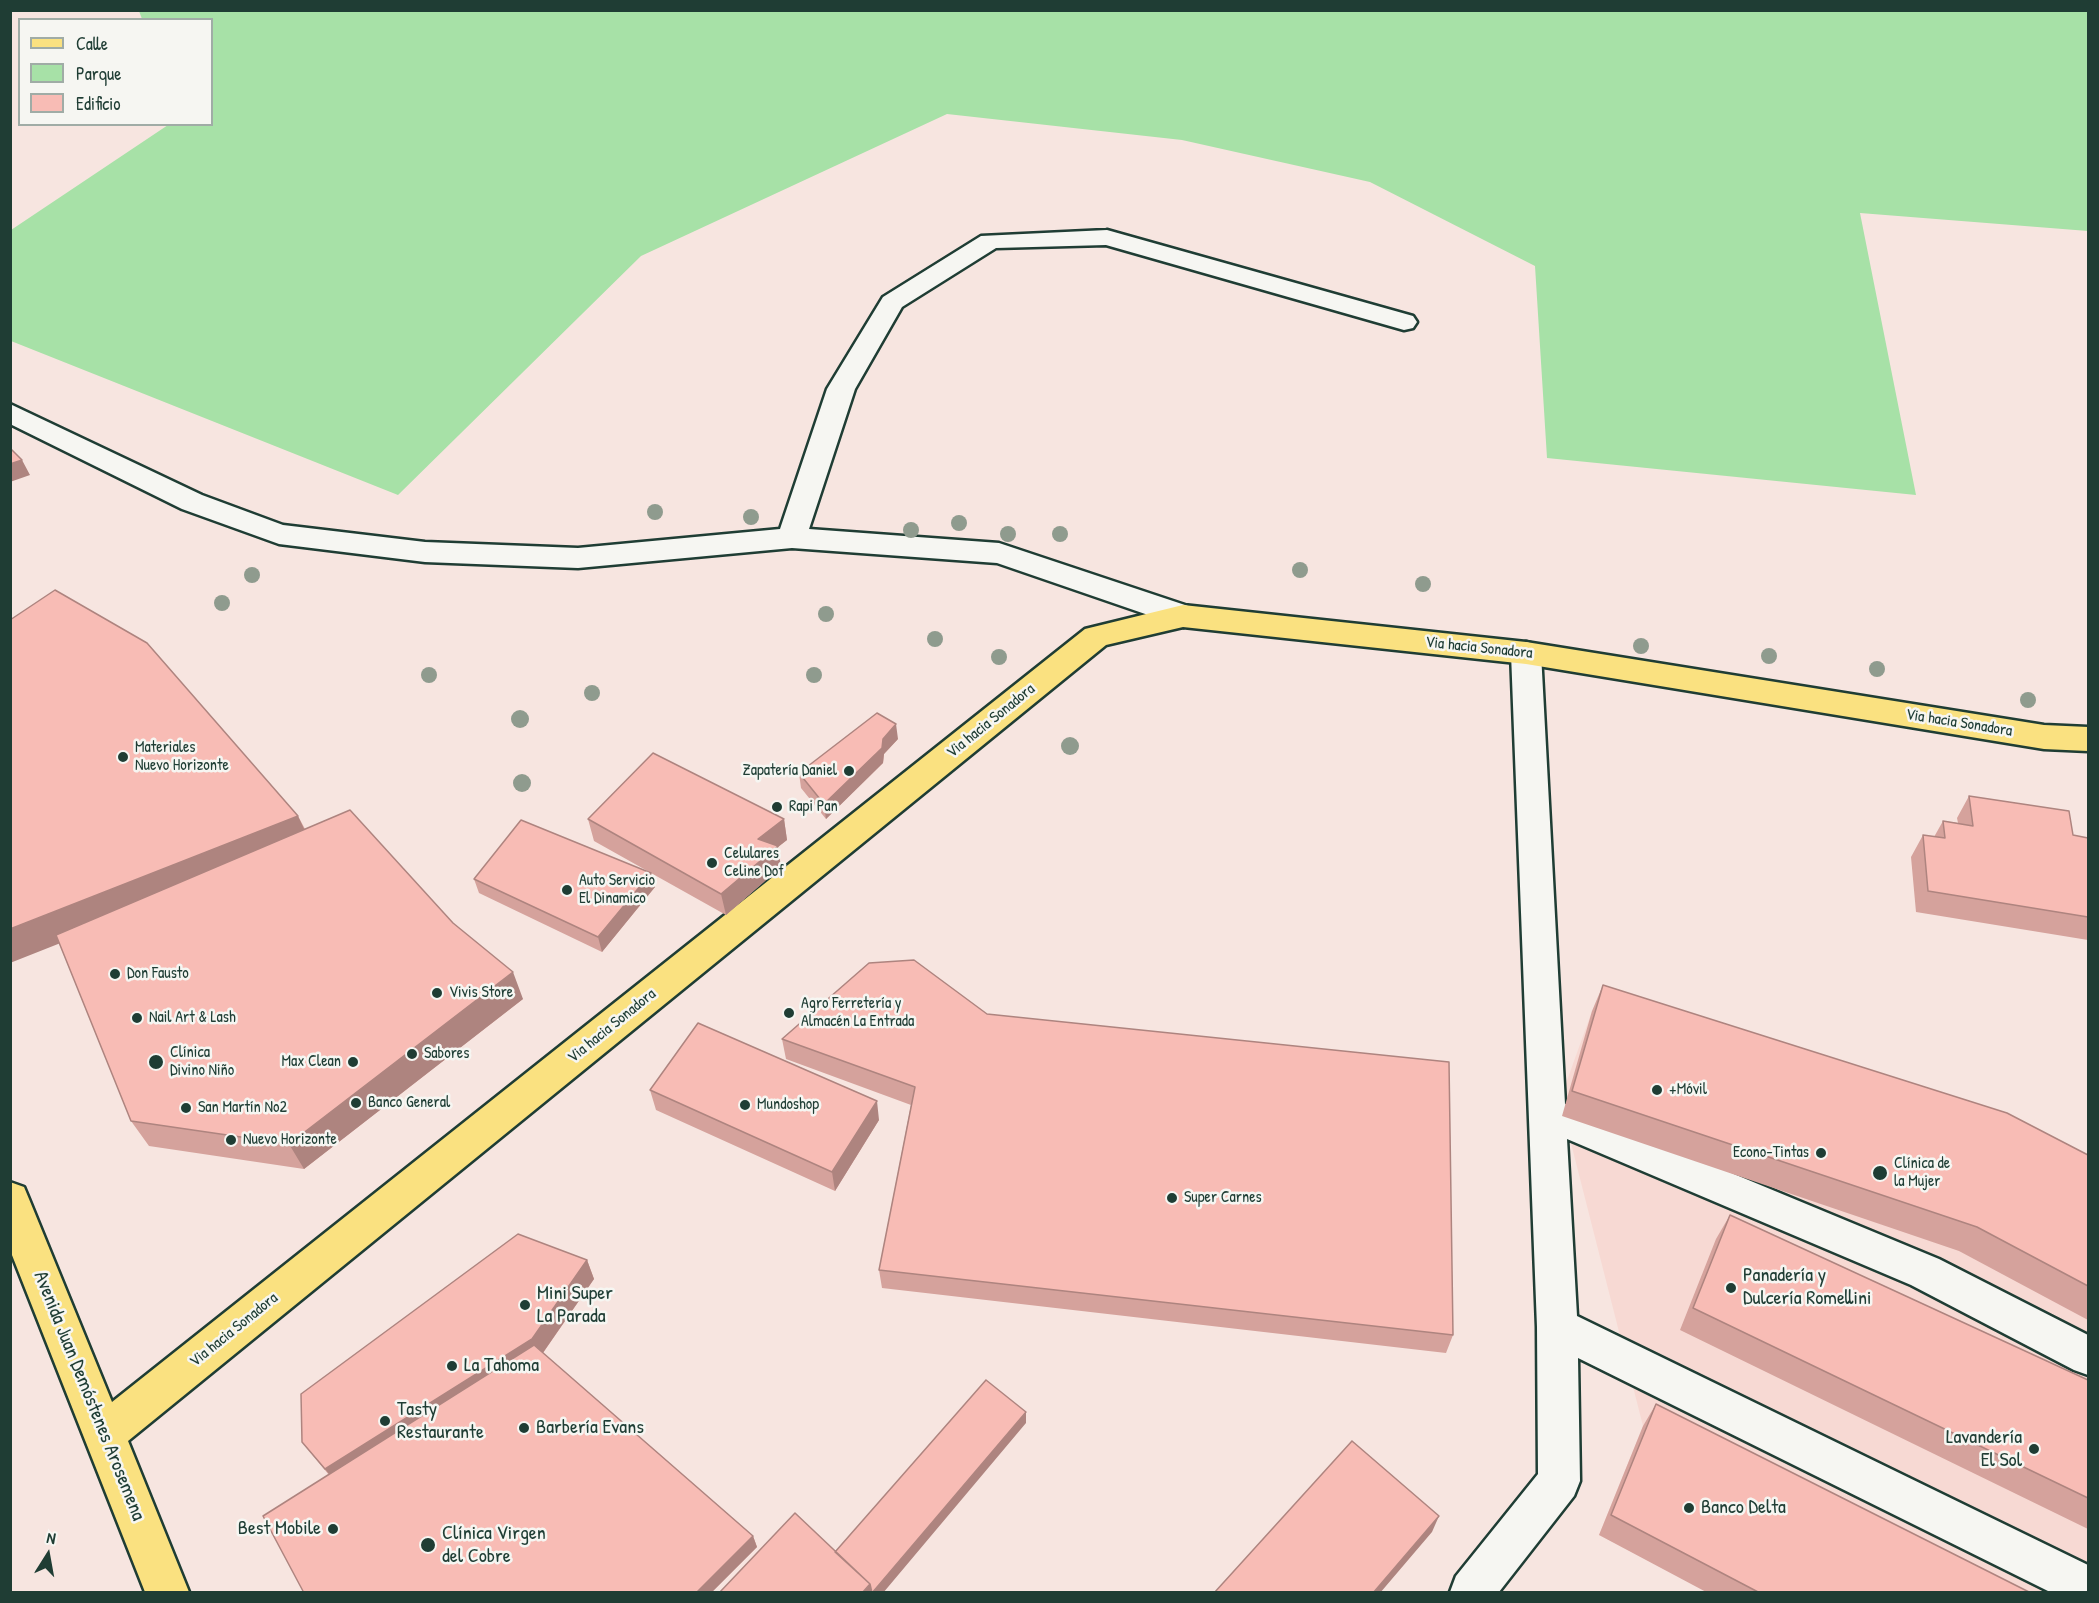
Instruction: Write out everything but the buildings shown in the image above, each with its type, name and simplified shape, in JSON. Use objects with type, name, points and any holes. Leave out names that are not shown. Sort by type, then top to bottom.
[{"type":"main road","name":"Via hacia Sonadora","points":[[104,1434],[1096,637],[1183,616],[1526,653],[2044,737],[2088,740]]},
{"type":"main road","name":"Avenida Juan Demóstenes Arosemena","points":[[10,1199],[167,1593]]},
{"type":"street","points":[[792,538],[841,389],[892,302],[990,241],[1107,237],[1404,322]]},
{"type":"street","points":[[10,413],[192,502],[279,534],[425,552],[579,558],[792,538],[999,553],[1183,616]]},
{"type":"street","points":[[1472,1593],[1559,1481],[1557,1327],[1526,653]]},
{"type":"street","points":[[1547,1113],[1925,1272],[2088,1356]]},
{"type":"street","points":[[1557,1327],[2088,1588]]},
{"type":"shaded area","points":[[1592,1011],[2088,1189],[2088,1592],[1708,1592],[1599,1535],[1643,1426],[1560,1100]]},
{"type":"green space","points":[[139,11],[2088,11],[2088,231],[1860,213],[1916,495],[1547,458],[1535,266],[1370,182],[1182,140],[947,114],[641,256],[398,495],[11,341],[11,230],[167,126],[213,126],[213,18],[142,18]]},
{"type":"place","name":"Materiales Nuevo Horizonte","points":[[123,757]]},
{"type":"place","name":"Zapatería Daniel","points":[[849,771]]},
{"type":"place","name":"Rapi Pan","points":[[777,807]]},
{"type":"place","name":"Celulares Celine Dof","points":[[712,863]]},
{"type":"place","name":"Auto Servicio El Dinamico","points":[[567,890]]},
{"type":"place","name":"Don Fausto","points":[[115,974]]},
{"type":"place","name":"Vivis Store","points":[[437,993]]},
{"type":"place","name":"Agro Ferretería y Almacén La Entrada","points":[[789,1013]]},
{"type":"place","name":"Nail Art & Lash","points":[[137,1018]]},
{"type":"place","name":"Sabores","points":[[412,1054]]},
{"type":"place","name":"Clínica Divino Niño","points":[[156,1062]]},
{"type":"place","name":"Max Clean","points":[[353,1062]]},
{"type":"place","name":"+Móvil","points":[[1657,1090]]},
{"type":"place","name":"Banco General","points":[[356,1103]]},
{"type":"place","name":"Mundoshop","points":[[745,1105]]},
{"type":"place","name":"San Martín No2","points":[[186,1108]]},
{"type":"place","name":"Nuevo Horizonte","points":[[231,1140]]},
{"type":"place","name":"Econo-Tintas","points":[[1821,1153]]},
{"type":"place","name":"Clínica de la Mujer","points":[[1880,1173]]},
{"type":"place","name":"Super Carnes","points":[[1172,1198]]},
{"type":"place","name":"Panadería y Dulcería Romellini","points":[[1731,1288]]},
{"type":"place","name":"Mini Super La Parada","points":[[525,1305]]},
{"type":"place","name":"La Tahoma","points":[[452,1366]]},
{"type":"place","name":"Tasty Restaurante","points":[[385,1421]]},
{"type":"place","name":"Barbería Evans","points":[[524,1428]]},
{"type":"place","name":"Lavandería El Sol","points":[[2034,1449]]},
{"type":"place","name":"Banco Delta","points":[[1689,1508]]},
{"type":"place","name":"Best Mobile","points":[[333,1529]]},
{"type":"place","name":"Clínica Virgen del Cobre","points":[[428,1545]]}]
